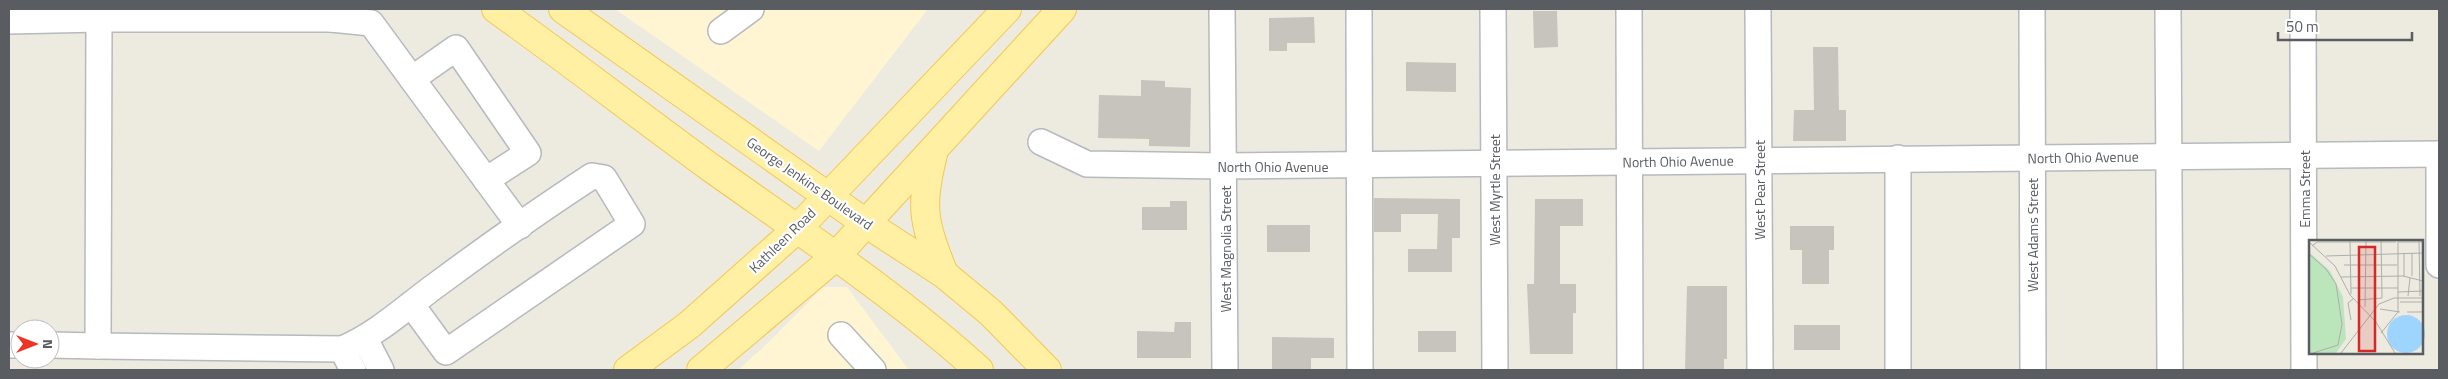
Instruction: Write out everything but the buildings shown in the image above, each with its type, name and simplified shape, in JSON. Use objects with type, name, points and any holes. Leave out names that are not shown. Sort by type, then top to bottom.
[{"type":"main road","points":[[496,9],[642,118],[935,330],[979,370]]},
{"type":"main road","name":"George Jenkins Boulevard","points":[[563,9],[864,222],[944,274],[991,313],[1047,370]]},
{"type":"main road","name":"Kathleen Road","points":[[628,370],[689,325],[797,229],[1007,9]]},
{"type":"main road","points":[[701,370],[835,257],[864,222],[1062,9]]},
{"type":"main road","points":[[934,148],[926,182],[924,214],[930,239],[944,274]]},
{"type":"street","points":[[721,31],[751,9]]},
{"type":"street","name":"West Magnolia Street","points":[[1222,9],[1225,370]]},
{"type":"street","points":[[1359,9],[1360,370]]},
{"type":"street","name":"West Myrtle Street","points":[[1493,9],[1495,370]]},
{"type":"street","points":[[1630,9],[1630,370]]},
{"type":"street","name":"West Pear Street","points":[[1758,9],[1760,370]]},
{"type":"street","name":"West Adams Street","points":[[2032,9],[2033,370]]},
{"type":"street","points":[[2168,9],[2170,370]]},
{"type":"street","name":"Emma Street","points":[[2302,9],[2304,370]]},
{"type":"street","points":[[9,20],[52,14],[99,19],[143,14],[331,14],[371,23],[520,226]]},
{"type":"street","points":[[98,346],[99,19]]},
{"type":"street","points":[[412,79],[456,48],[528,153],[486,180]]},
{"type":"street","name":"North Ohio Avenue","points":[[1041,142],[1087,164],[1224,166],[2439,154]]},
{"type":"street","points":[[2439,154],[2439,265]]},
{"type":"street","points":[[1898,158],[1898,370]]},
{"type":"street","points":[[60,345],[347,360],[365,339],[412,304],[520,226],[592,176],[604,178],[632,224],[446,352],[412,304]]},
{"type":"street","points":[[841,335],[873,370]]},
{"type":"street","points":[[365,339],[381,370]]},
{"type":"shaded area","points":[[615,9],[928,9],[819,151]]},
{"type":"shaded area","points":[[823,287],[847,287],[909,370],[738,370],[770,341]]}]
